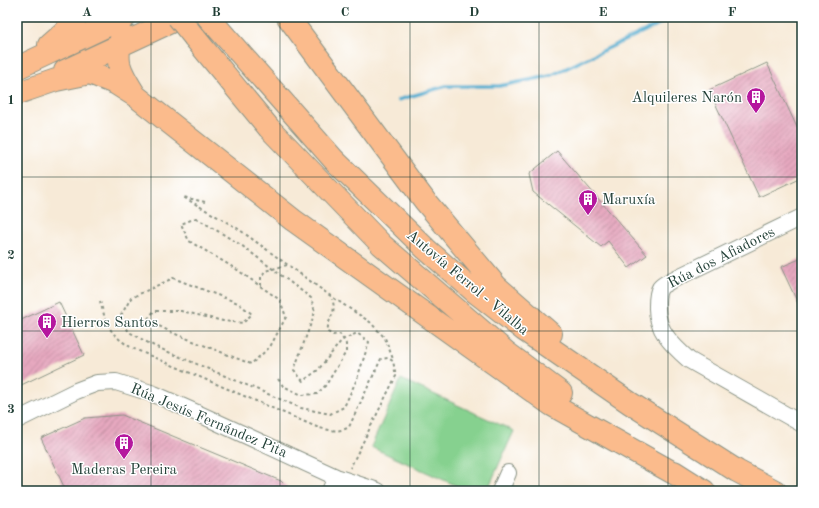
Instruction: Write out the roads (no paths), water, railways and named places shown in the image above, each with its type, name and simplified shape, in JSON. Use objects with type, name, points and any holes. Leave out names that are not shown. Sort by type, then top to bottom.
[{"type":"highway","points":[[17,67],[54,41],[73,24],[75,17]]},
{"type":"highway","points":[[17,67],[123,26],[179,17]]},
{"type":"highway","name":"Autovía Ferrol - Vilalba","points":[[179,17],[269,128],[382,245],[506,352],[594,418],[704,491]]},
{"type":"highway","points":[[288,17],[425,201],[496,286],[630,403]]},
{"type":"highway","points":[[304,17],[376,136]]},
{"type":"highway","name":"Autovía Ferrol - Vilalba","points":[[210,19],[335,161],[426,249],[474,291],[524,330],[630,403],[737,471],[775,491]]},
{"type":"highway","points":[[17,93],[123,26]]},
{"type":"highway","points":[[123,26],[117,55],[122,74],[137,97]]},
{"type":"highway","points":[[17,93],[56,80],[90,73],[114,83],[137,97],[293,220],[552,405],[686,480]]},
{"type":"street","name":"Rúa dos Afiadores","points":[[802,217],[670,281],[660,288],[656,315],[661,331],[673,347],[689,360],[802,424]]},
{"type":"street","name":"Rúa Jesús Fernández Pita","points":[[17,420],[76,391],[97,383],[116,382],[154,394],[197,413],[337,483],[378,491]]},
{"type":"street","points":[[500,491],[508,473]]},
{"type":"waterway","points":[[398,100],[446,86],[499,86],[550,76],[674,17]]},
{"type":"place","name":"Alquileres Narón","points":[[756,114]]},
{"type":"place","name":"Maruxía","points":[[588,216]]},
{"type":"place","name":"Hierros Santos","points":[[47,339]]},
{"type":"place","name":"Maderas Pereira","points":[[124,460]]}]
